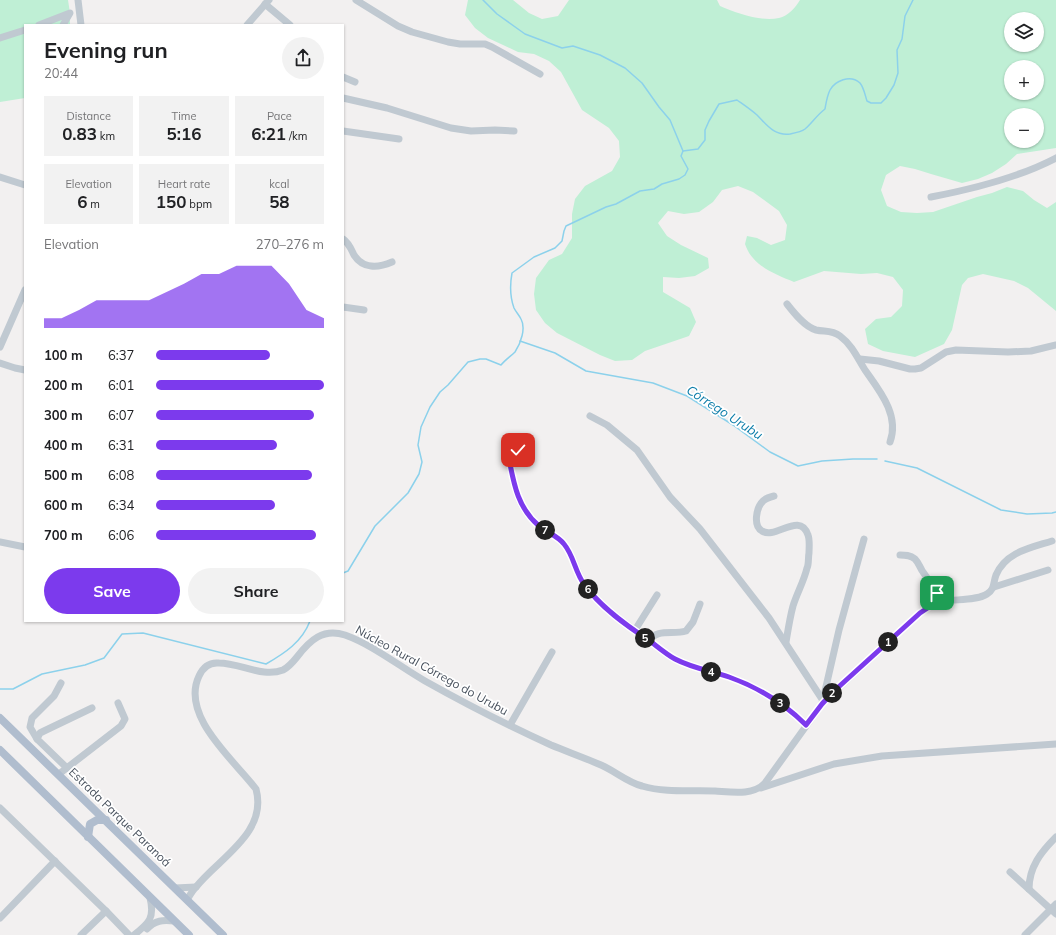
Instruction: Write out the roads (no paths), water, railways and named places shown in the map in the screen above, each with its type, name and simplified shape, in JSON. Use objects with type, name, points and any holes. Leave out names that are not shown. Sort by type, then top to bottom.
[{"type":"main road","name":"Estrada Parque Paranoá","points":[[0,718],[223,935]]},
{"type":"main road","points":[[0,750],[189,935]]},
{"type":"main road","points":[[88,837],[90,824],[97,820],[106,820]]},
{"type":"street","points":[[78,0],[81,24]]},
{"type":"street","points":[[356,0],[398,26],[412,32],[454,43],[485,44],[540,74]]},
{"type":"street","points":[[248,24],[267,2],[289,24]]},
{"type":"street","points":[[42,24],[70,13],[64,24]]},
{"type":"street","points":[[0,38],[24,30]]},
{"type":"street","points":[[344,77],[355,82]]},
{"type":"street","points":[[344,98],[387,108],[451,128],[471,131],[514,131]]},
{"type":"street","points":[[344,131],[399,139]]},
{"type":"street","points":[[931,197],[963,191],[1030,171],[1056,158]]},
{"type":"street","points":[[0,177],[24,185]]},
{"type":"street","points":[[344,240],[347,242],[359,262],[367,266],[376,267],[392,262]]},
{"type":"street","points":[[0,347],[24,292]]},
{"type":"street","points":[[787,304],[797,316],[811,327],[816,330],[834,332],[852,347],[886,403],[893,432],[890,442]]},
{"type":"street","points":[[344,307],[364,310]]},
{"type":"street","points":[[860,359],[879,361],[915,369],[921,368],[946,352],[956,350],[1008,352],[1031,351],[1056,344]]},
{"type":"street","points":[[0,363],[24,370]]},
{"type":"street","points":[[590,416],[607,425],[636,450],[670,498],[700,529],[770,618],[822,702]]},
{"type":"street","points":[[518,450],[510,455],[509,459],[516,494],[526,511],[540,527],[558,538],[568,549],[582,582],[603,606],[674,658],[688,665],[747,684],[782,705],[806,725]]},
{"type":"street","points":[[774,496],[762,502],[758,508],[756,520],[757,527],[762,532],[767,533],[775,532],[788,526],[799,526],[808,534],[809,540],[808,567],[793,605],[786,642]]},
{"type":"street","points":[[822,702],[839,630],[864,539]]},
{"type":"street","points":[[0,542],[24,547]]},
{"type":"street","points":[[994,587],[995,576],[1001,567],[1012,556],[1023,550],[1052,542]]},
{"type":"street","points":[[900,555],[908,555],[914,558],[923,573],[933,584],[939,602]]},
{"type":"street","points":[[761,788],[822,702],[920,613],[935,603],[986,595],[994,587],[1048,570]]},
{"type":"street","points":[[635,630],[657,595]]},
{"type":"street","points":[[649,641],[658,633],[676,634],[686,631],[693,622],[700,604]]},
{"type":"street","name":"Núcleo Rural Córrego do Urubu","points":[[187,900],[196,886],[244,838],[251,829],[256,817],[259,800],[256,789],[213,738],[199,716],[194,697],[195,688],[202,670],[206,665],[217,662],[257,671],[280,671],[289,666],[313,639],[327,633],[334,632],[345,635],[364,644],[430,683],[510,725],[551,745],[604,767],[640,786],[662,789],[727,792],[753,791],[809,771],[855,759],[1056,744]]},
{"type":"street","points":[[510,725],[552,652]]},
{"type":"street","points":[[61,683],[54,696],[32,718],[30,727],[37,739],[67,768]]},
{"type":"street","points":[[59,774],[121,726],[125,719],[118,703]]},
{"type":"street","points":[[37,739],[40,733],[92,708]]},
{"type":"street","points":[[2,812],[55,861],[129,935]]},
{"type":"street","points":[[1029,889],[1029,877],[1032,870],[1048,844],[1056,837]]},
{"type":"street","points":[[0,918],[55,861]]},
{"type":"street","points":[[1010,872],[1054,909],[1025,935]]},
{"type":"street","points":[[176,888],[196,886]]},
{"type":"street","points":[[134,935],[147,924],[150,918],[152,908],[150,898]]},
{"type":"street","points":[[81,935],[106,911]]},
{"type":"street","points":[[141,935],[157,921],[174,921]]},
{"type":"waterway","name":"Córrego Urubu","points":[[483,0],[497,14],[525,34],[562,48],[573,46],[600,55],[625,68],[642,83],[670,120],[683,151]]},
{"type":"waterway","name":"Córrego Urubu","points":[[344,573],[348,571],[375,526],[408,493],[419,474],[422,462],[418,445],[421,427],[430,407],[440,392],[468,362],[486,359],[501,365],[515,352],[521,340],[523,327],[521,319],[514,308],[512,299],[512,273],[534,257],[555,248],[562,241],[566,226],[606,207],[616,204],[640,191],[654,189],[662,184],[679,179],[685,175],[688,169],[681,156],[683,151],[698,149],[705,140],[705,130],[719,104],[737,100],[757,115],[775,132],[790,134],[800,132],[808,127],[825,109],[830,90],[839,81],[847,79],[856,80],[860,83],[867,101],[871,103],[881,103],[894,85],[898,73],[897,50],[902,39],[905,16],[913,0]]},
{"type":"waterway","name":"Córrego Urubu","points":[[520,341],[555,353],[586,371],[653,383],[687,396],[733,425],[770,452],[798,466],[822,461],[877,459]]},
{"type":"waterway","name":"Córrego Urubu","points":[[885,461],[917,468],[1001,510],[1027,514],[1056,512]]},
{"type":"waterway","name":"Córrego Urubu","points":[[0,689],[13,689],[42,674],[85,665],[104,658],[122,634],[143,633],[266,664],[280,656],[298,641],[310,622]]}]
